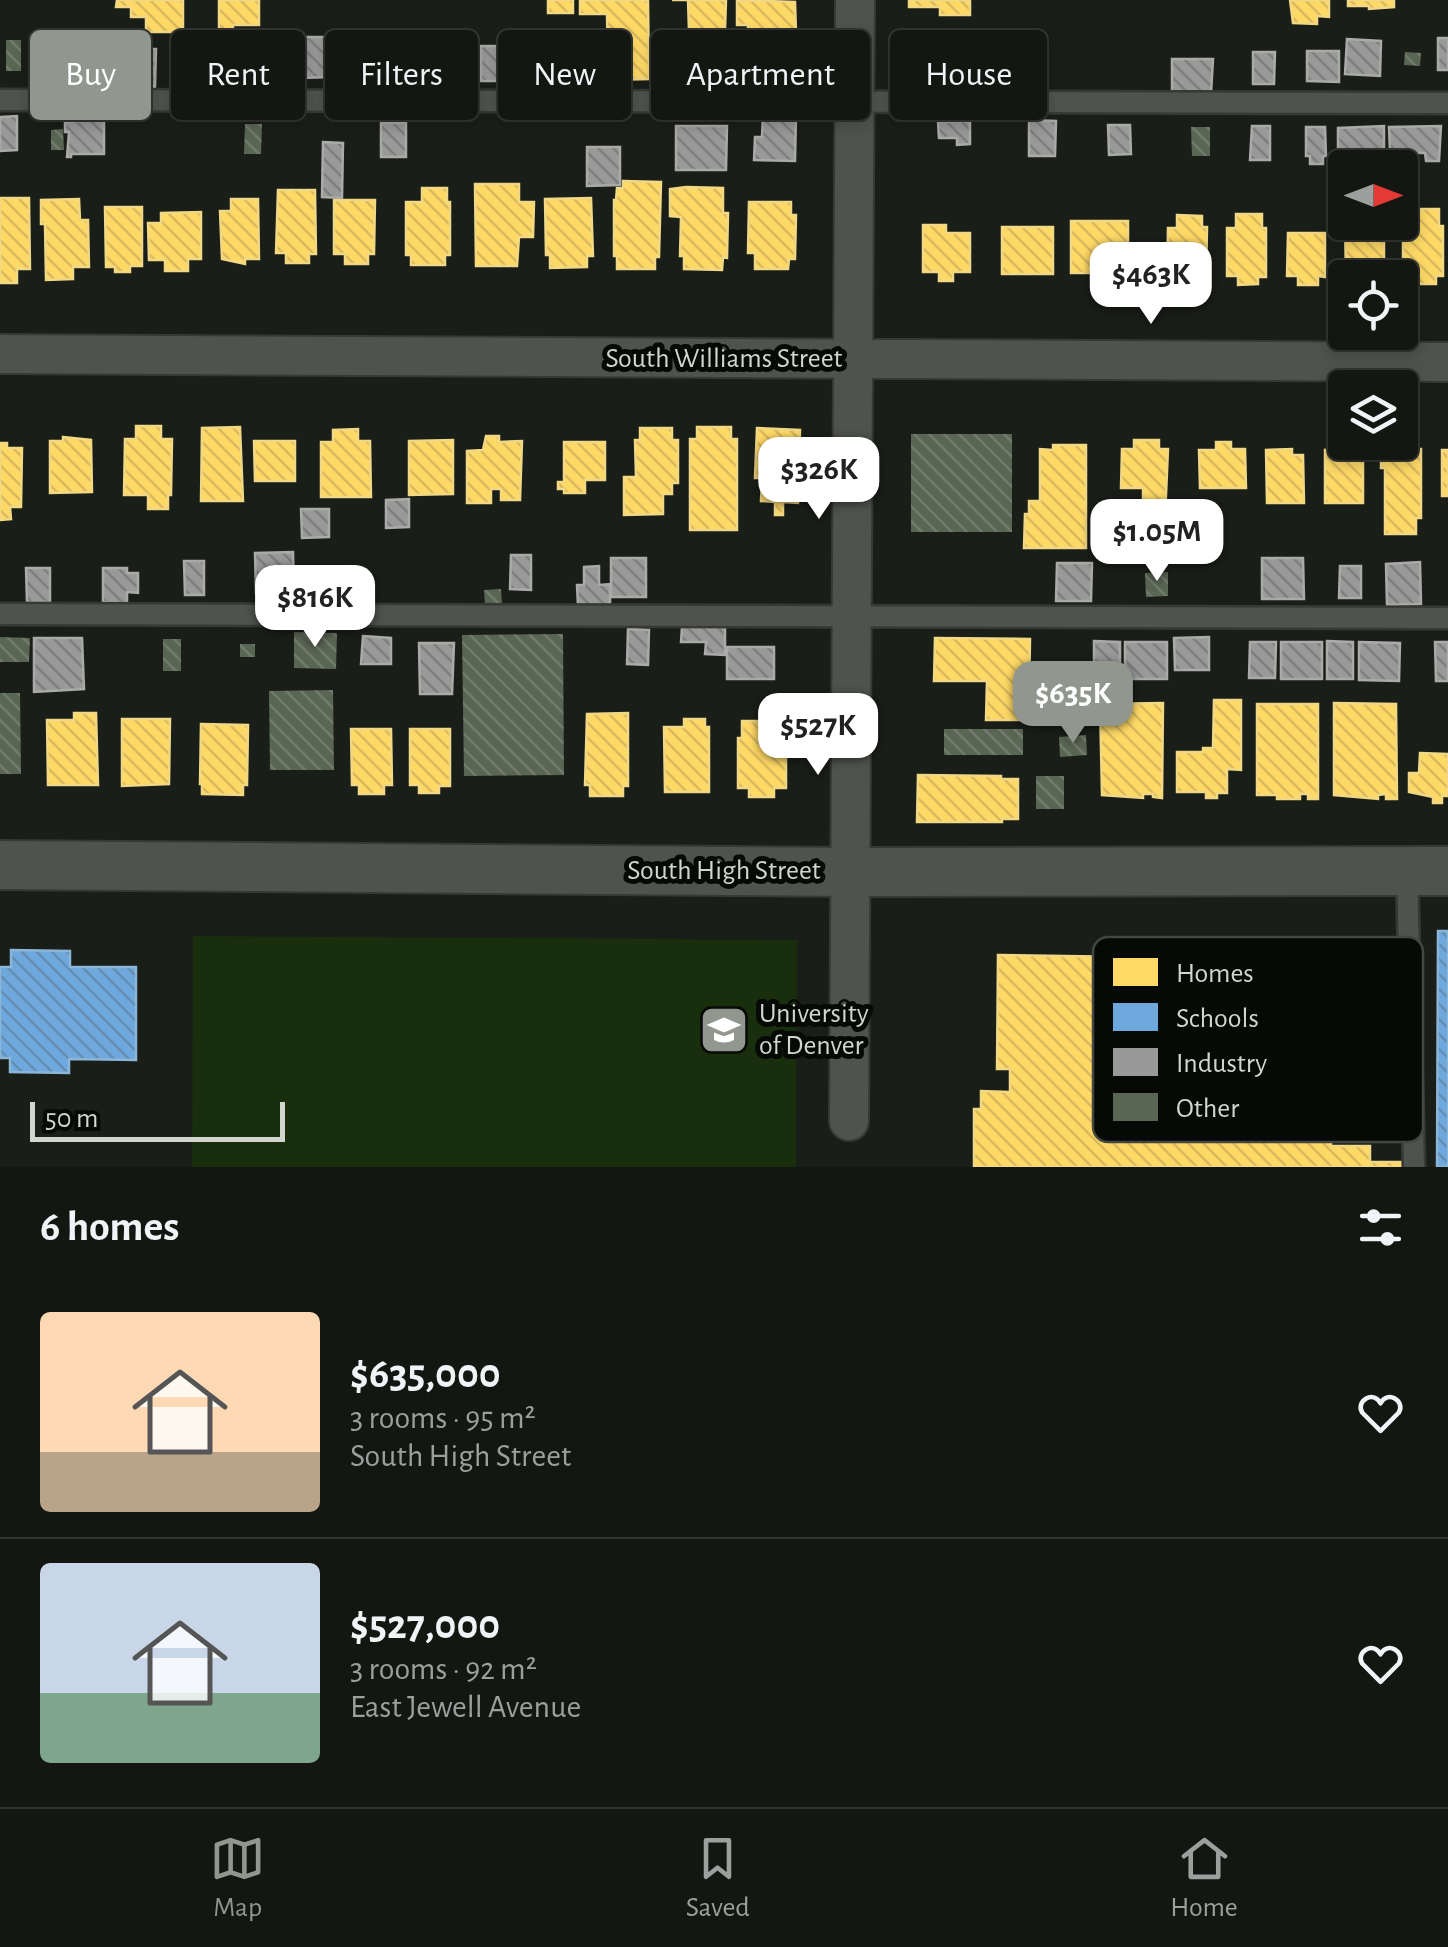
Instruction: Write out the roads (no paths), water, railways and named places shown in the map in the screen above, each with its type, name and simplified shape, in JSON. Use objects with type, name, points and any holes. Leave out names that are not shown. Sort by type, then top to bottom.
[{"type":"street","points":[[855,0],[855,30]]},
{"type":"street","points":[[848,1121],[855,120]]},
{"type":"street","name":"South Williams Street","points":[[0,354],[1448,362]]},
{"type":"street","name":"South High Street","points":[[0,865],[1427,872]]},
{"type":"lane","points":[[0,100],[651,102]]},
{"type":"lane","points":[[870,102],[1448,102]]},
{"type":"lane","points":[[0,614],[1448,618]]},
{"type":"lane","points":[[1423,963],[1427,872]]},
{"type":"lane","points":[[1414,1167],[1415,1142]]},
{"type":"place","name":"University of Denver","points":[[724,1030]]}]
